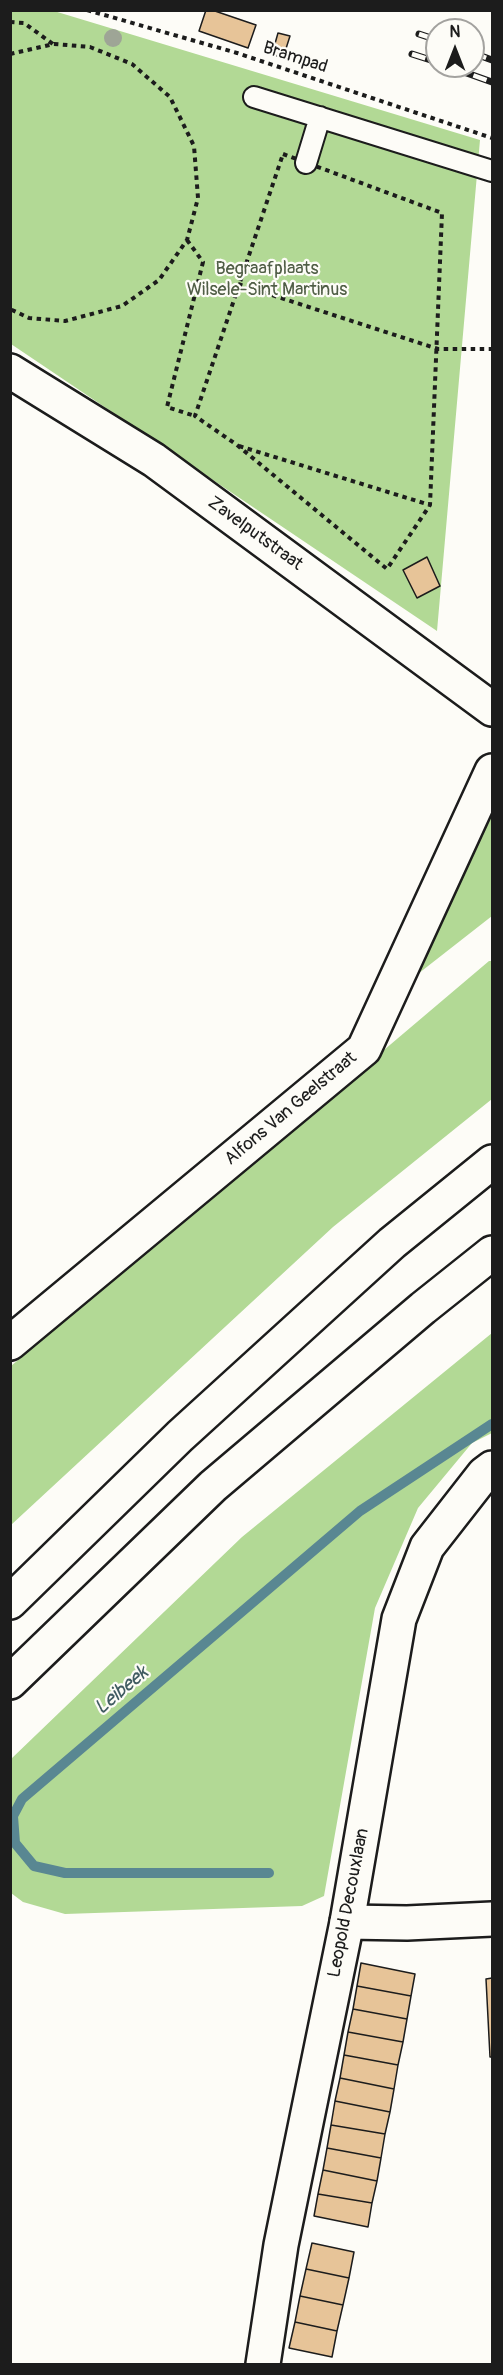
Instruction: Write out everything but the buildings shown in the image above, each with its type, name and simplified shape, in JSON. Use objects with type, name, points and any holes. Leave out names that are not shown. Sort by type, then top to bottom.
[{"type":"main road","name":"Zavelputstraat","points":[[10,371],[154,460],[492,709]]},
{"type":"main road","name":"Alfons Van Geelstraat","points":[[10,1343],[364,1048],[492,771]]},
{"type":"main road","points":[[10,1602],[180,1436],[392,1243],[492,1162]]},
{"type":"main road","points":[[10,1682],[213,1486],[492,1252]]},
{"type":"main road","name":"Leopold Decouxlaan","points":[[262,2364],[283,2234],[347,1922],[399,1619],[427,1547],[484,1474],[492,1468]]},
{"type":"main road","points":[[347,1922],[407,1923],[492,1919]]},
{"type":"lane","points":[[254,97],[492,171]]},
{"type":"lane","points":[[306,163],[320,117]]},
{"type":"path","name":"Brampad","points":[[87,10],[237,53],[492,138]]},
{"type":"path","points":[[10,22],[24,23],[54,44]]},
{"type":"path","points":[[10,54],[54,44],[90,47],[132,64],[170,98],[194,146],[198,198],[187,240],[159,280],[122,306],[66,321],[29,318],[10,309]]},
{"type":"path","points":[[187,240],[203,262],[167,407],[195,416],[237,445],[387,569],[430,505],[442,213],[282,154],[195,416]]},
{"type":"path","points":[[238,284],[438,350],[492,349]]},
{"type":"path","points":[[237,445],[430,505]]},
{"type":"green space","name":"Begraafplaats Wilsele-Sint Martinus","points":[[10,11],[54,11],[480,140],[437,631],[11,344]]},
{"type":"green space","points":[[492,812],[492,916],[414,977]]},
{"type":"green space","points":[[489,961],[492,961],[492,1099],[333,1227],[11,1525],[11,1366]]},
{"type":"green space","points":[[492,1333],[492,1433],[472,1443],[418,1508],[375,1608],[324,1896],[302,1906],[65,1914],[23,1902],[11,1893],[11,1759],[242,1537]]},
{"type":"waterway","name":"Leibeek","points":[[269,1873],[65,1873],[34,1866],[15,1843],[13,1816],[22,1799],[360,1511],[492,1424]]},
{"type":"railway","points":[[419,34],[425,36]]},
{"type":"railway","points":[[412,54],[425,58]]},
{"type":"railway","points":[[485,57],[492,60]]},
{"type":"railway","points":[[481,78],[492,82]]}]
